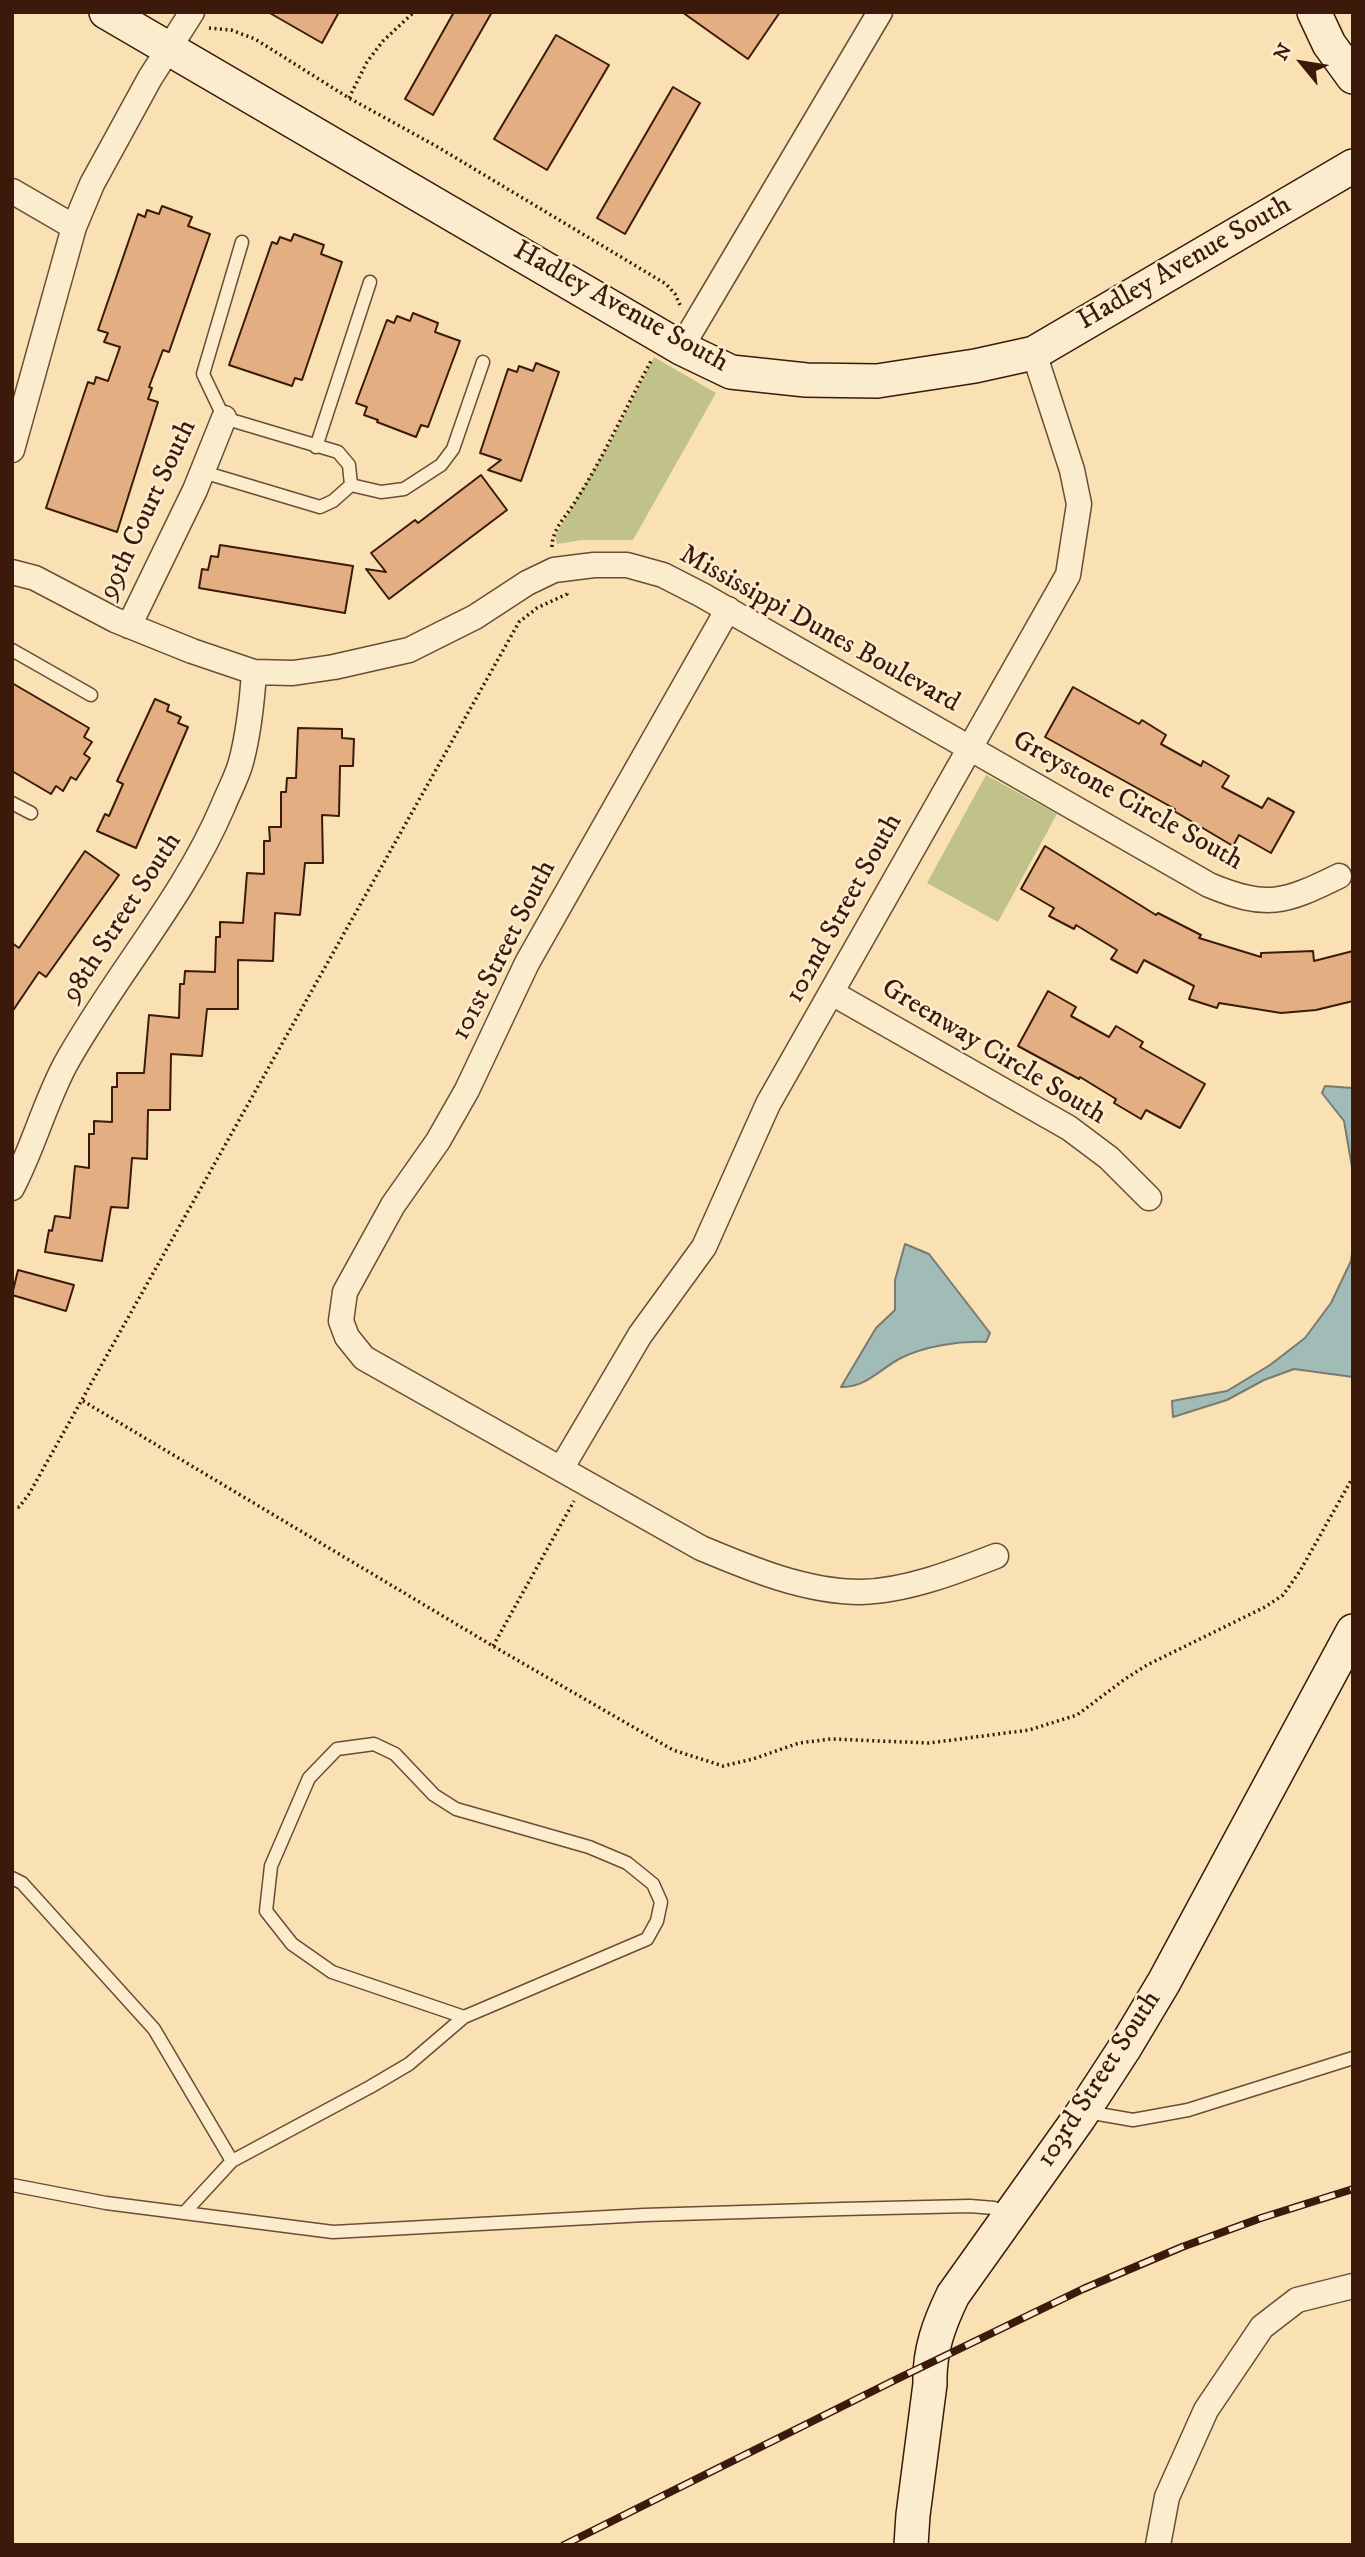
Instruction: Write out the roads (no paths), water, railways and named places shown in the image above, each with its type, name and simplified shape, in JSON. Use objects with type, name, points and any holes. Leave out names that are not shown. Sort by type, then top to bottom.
[{"type":"street","name":"Hadley Avenue South","points":[[106,12],[182,28],[673,343],[731,372],[806,380],[877,381],[975,366],[1034,353],[1353,166]]},
{"type":"street","points":[[673,343],[880,12]]},
{"type":"street","points":[[1314,12],[1329,44],[1353,77]]},
{"type":"street","points":[[12,450],[74,228],[92,184],[182,28]]},
{"type":"street","points":[[12,191],[74,228]]},
{"type":"street","name":"102nd Street South","points":[[561,1469],[640,1335],[704,1247],[768,1104],[1068,575],[1079,504],[1072,470],[1034,353]]},
{"type":"street","name":"99th Court South","points":[[129,626],[202,472],[224,418]]},
{"type":"street","name":"Mississippi Dunes Boulevard","points":[[12,572],[35,578],[129,626],[192,651],[254,672],[293,673],[409,650],[475,617],[527,583],[554,570],[594,565],[627,565],[663,575],[728,609],[969,747]]},
{"type":"street","name":"101st Street South","points":[[561,1469],[364,1358],[347,1338],[341,1321],[345,1292],[393,1205],[438,1140],[467,1090],[527,963],[728,609]]},
{"type":"street","name":"98th Street South","points":[[12,1188],[22,1171],[44,1106],[65,1065],[108,993],[172,902],[208,842],[241,764],[252,711],[254,672]]},
{"type":"street","name":"Greystone Circle South","points":[[969,747],[1209,885],[1241,899],[1271,901],[1298,896],[1339,876]]},
{"type":"street","name":"Greenway Circle South","points":[[832,993],[1069,1128],[1109,1158],[1149,1198]]},
{"type":"street","points":[[561,1469],[701,1548],[752,1569],[816,1587],[862,1592],[922,1582],[996,1556]]},
{"type":"street","name":"103rd Street South","points":[[911,2545],[930,2384],[929,2363],[938,2326],[953,2295],[1083,2112],[1164,1982],[1353,1631]]},
{"type":"street","points":[[1158,2545],[1167,2497],[1206,2410],[1262,2327],[1297,2301],[1353,2286]]},
{"type":"lane","points":[[242,242],[203,374],[224,418],[338,452],[349,466],[351,485]]},
{"type":"lane","points":[[316,447],[370,282]]},
{"type":"lane","points":[[351,485],[381,492],[404,489],[441,465],[453,449],[483,362]]},
{"type":"lane","points":[[202,472],[320,507],[351,485]]},
{"type":"lane","points":[[12,650],[90,695]]},
{"type":"lane","points":[[12,803],[31,813]]},
{"type":"lane","points":[[184,2213],[232,2161],[409,2064],[464,2017],[647,1938],[657,1921],[661,1902],[653,1884],[627,1863],[589,1847],[456,1809],[434,1795],[395,1754],[374,1744],[337,1749],[309,1778],[271,1867],[266,1911],[292,1944],[332,1972],[464,2017]]},
{"type":"lane","points":[[12,1878],[22,1883],[153,2029],[232,2161]]},
{"type":"lane","points":[[1083,2112],[1133,2120],[1188,2110],[1353,2058]]},
{"type":"lane","points":[[12,2185],[106,2203],[333,2232],[644,2215],[854,2208],[970,2206],[994,2208],[1010,2215]]},
{"type":"water","points":[[1325,1086],[1353,1088],[1353,1173],[1344,1121],[1322,1093]]},
{"type":"water","points":[[905,1244],[929,1254],[990,1333],[986,1342],[964,1342],[919,1351],[899,1359],[857,1385],[841,1387],[876,1328],[895,1310],[895,1280]]},
{"type":"water","points":[[1353,1246],[1353,1377],[1294,1369],[1264,1380],[1227,1400],[1173,1417],[1172,1401],[1227,1391],[1270,1365],[1305,1338],[1331,1303],[1351,1261]]},
{"type":"railway","points":[[564,2545],[1083,2289],[1182,2247],[1353,2189]]}]
